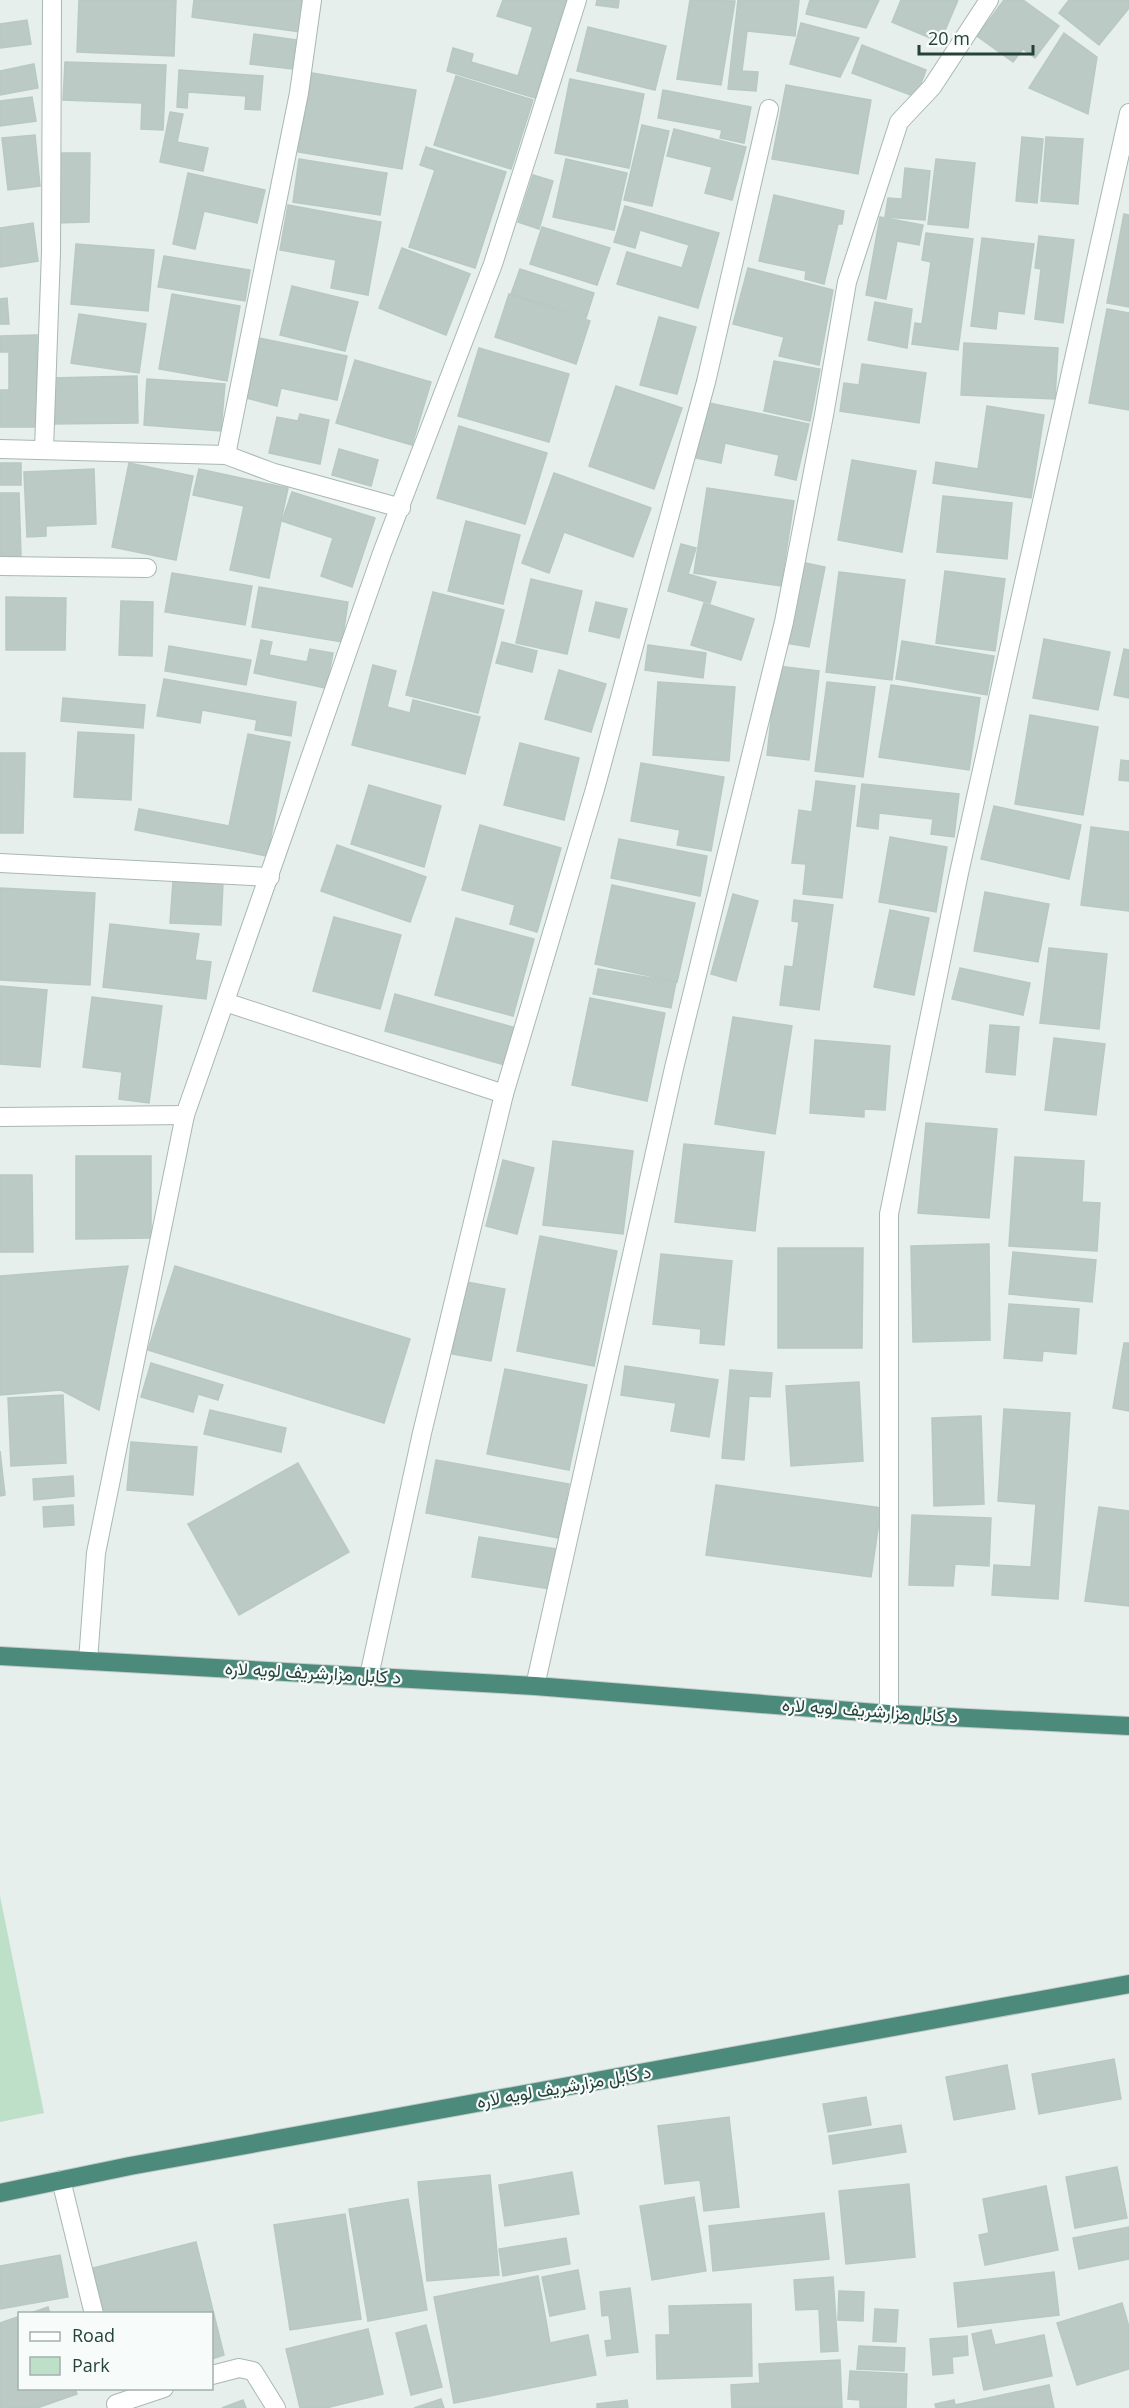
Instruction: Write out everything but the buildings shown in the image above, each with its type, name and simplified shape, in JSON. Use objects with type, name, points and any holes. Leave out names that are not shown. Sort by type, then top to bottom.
[{"type":"highway","name":"د کابل مزارشریف لویه لاره","points":[[0,1656],[535,1686],[889,1714],[1129,1726]]},
{"type":"highway","name":"د کابل مزارشریف لویه لاره","points":[[0,2193],[1129,1984]]},
{"type":"street","points":[[44,450],[51,252],[52,0]]},
{"type":"street","points":[[226,455],[299,93],[312,0]]},
{"type":"street","points":[[88,1661],[96,1553],[185,1115],[382,554],[493,264],[577,0]]},
{"type":"street","points":[[535,1686],[677,1057],[784,622],[847,282],[899,122],[932,87],[989,0]]},
{"type":"street","points":[[369,1676],[422,1433],[504,1094],[595,789],[703,393],[769,109]]},
{"type":"street","points":[[889,1714],[889,1214],[959,873],[1129,112]]},
{"type":"street","points":[[0,449],[226,455],[274,473],[401,508]]},
{"type":"street","points":[[0,566],[147,568]]},
{"type":"street","points":[[0,863],[270,877]]},
{"type":"street","points":[[225,1002],[504,1094]]},
{"type":"street","points":[[0,1117],[185,1115]]},
{"type":"street","points":[[61,2180],[94,2312]]},
{"type":"street","points":[[213,2375],[239,2368],[253,2371],[276,2408]]},
{"type":"street","points":[[115,2400],[156,2390]]},
{"type":"green space","points":[[0,1896],[44,2113],[0,2122]]}]
